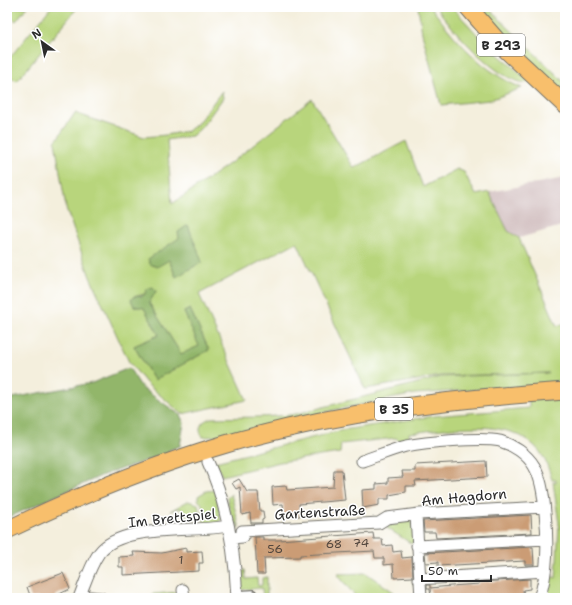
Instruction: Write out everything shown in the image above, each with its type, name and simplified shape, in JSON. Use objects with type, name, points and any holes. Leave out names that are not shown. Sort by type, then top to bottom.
[{"type":"main road","name":"B 293","points":[[468,7],[500,44],[537,81],[565,105]]},
{"type":"main road","name":"B 35","points":[[7,530],[94,491],[181,458],[225,444],[335,418],[391,409],[480,398],[565,391]]},
{"type":"street","points":[[362,461],[418,444],[490,440],[500,441],[518,450],[534,466],[540,481],[544,507],[546,538],[545,572],[543,589],[539,598]]},
{"type":"street","points":[[208,462],[220,488],[230,538],[237,596]]},
{"type":"street","name":"Am Hagdorn","points":[[420,598],[416,515],[544,507]]},
{"type":"street","name":"Gartenstraße","points":[[230,538],[242,537],[242,531],[379,523],[387,518],[416,515]]},
{"type":"street","name":"Im Brettspiel","points":[[101,598],[80,597],[93,563],[100,552],[119,539],[138,534],[228,526]]},
{"type":"street","points":[[417,546],[546,538]]},
{"type":"street","points":[[419,579],[545,572]]},
{"type":"lane","points":[[237,596],[253,593],[253,598]]},
{"type":"shaded area","points":[[565,178],[565,225],[519,238],[508,231],[489,192]]},
{"type":"green space","points":[[7,7],[27,7],[16,21],[7,14]]},
{"type":"green space","points":[[51,7],[78,7],[17,81],[7,75],[7,61]]},
{"type":"green space","points":[[418,7],[431,7],[460,43],[471,54],[495,74],[522,88],[490,100],[441,105],[422,33]]},
{"type":"green space","points":[[436,7],[452,7],[488,46],[528,80],[527,83],[515,81],[490,65],[464,41]]},
{"type":"green space","points":[[474,7],[487,7],[565,83],[565,98]]},
{"type":"green space","points":[[222,91],[223,98],[201,128],[192,136],[167,140],[172,204],[232,162],[312,99],[354,168],[406,141],[423,187],[457,169],[464,172],[476,195],[489,192],[508,231],[519,238],[557,326],[565,323],[565,383],[415,394],[334,410],[225,436],[203,437],[200,431],[201,425],[211,418],[264,417],[296,414],[441,377],[549,373],[441,376],[365,389],[297,242],[199,294],[247,400],[182,414],[147,384],[129,362],[90,277],[66,208],[55,142],[75,113],[144,137],[188,131],[197,124]],"holes":[[[179,238],[176,277],[169,260]],[[156,291],[149,303],[181,354],[200,346],[184,312],[190,309],[209,350],[154,380],[134,346],[159,335],[144,308],[134,306],[133,297]]]},
{"type":"green space","points":[[188,225],[202,262],[176,277],[169,260],[157,267],[150,264],[148,259],[179,238],[178,232]]},
{"type":"green space","points":[[153,287],[156,291],[149,303],[181,354],[199,346],[184,312],[190,309],[209,350],[154,380],[134,346],[159,335],[144,308],[134,306],[131,300],[133,297],[142,296],[145,294],[146,289]]},
{"type":"green space","points":[[129,368],[142,388],[180,415],[184,423],[180,446],[169,450],[169,453],[103,475],[7,518],[7,399],[92,383]]},
{"type":"green space","points":[[565,398],[565,598],[545,598],[551,576],[556,578],[559,524],[553,482],[556,483],[556,480],[552,480],[546,462],[540,452],[528,440],[513,433],[497,429],[461,427],[409,433],[409,440],[401,442],[396,438],[341,444],[340,453],[280,462],[222,476],[215,462],[343,430],[434,416],[529,408],[529,400]]},
{"type":"green space","points":[[216,490],[221,521],[216,524],[204,523],[202,504],[198,500],[198,496],[206,491]]},
{"type":"green space","points":[[231,494],[240,529],[238,529],[237,523],[233,524],[227,498]]},
{"type":"green space","points":[[188,501],[198,504],[200,515],[184,515],[180,508],[170,511]]},
{"type":"green space","points":[[411,519],[415,541],[412,544],[387,528],[386,524]]},
{"type":"green space","points":[[245,570],[246,579],[257,578],[258,586],[262,585],[262,578],[267,577],[267,598],[263,598],[262,588],[241,590],[239,571]]},
{"type":"green space","points":[[366,573],[395,593],[395,598],[357,598],[337,574]]},
{"type":"green space","points":[[181,592],[182,598],[152,598],[152,594]]},
{"type":"building","points":[[486,461],[487,477],[415,481],[416,486],[406,486],[406,492],[389,495],[389,499],[379,499],[379,505],[363,508],[362,490],[376,489],[376,484],[388,483],[388,478],[403,477],[402,471],[415,471],[415,465]]},
{"type":"building","points":[[334,470],[342,470],[345,500],[299,504],[300,516],[284,517],[283,504],[273,505],[272,487],[286,486],[287,490],[333,487]]},
{"type":"building","points":[[239,479],[247,492],[258,492],[260,511],[263,511],[264,519],[262,520],[262,523],[251,523],[250,513],[242,515],[240,487],[236,489],[232,483]]},
{"type":"building","points":[[531,515],[532,533],[436,538],[435,532],[424,532],[423,521]]},
{"type":"building","points":[[373,533],[374,539],[382,539],[383,546],[392,545],[393,552],[401,551],[402,558],[412,557],[413,577],[394,578],[393,564],[384,565],[384,558],[375,558],[374,551],[300,555],[300,557],[264,558],[265,574],[257,574],[255,537],[263,537],[263,540],[279,540]]},
{"type":"building","points":[[533,547],[534,565],[525,565],[525,561],[438,566],[438,562],[426,563],[425,553]]},
{"type":"building","points":[[186,548],[186,552],[202,551],[203,563],[199,563],[199,571],[123,575],[123,567],[119,567],[119,557],[134,556],[133,552],[162,553]]},
{"type":"building","points":[[63,573],[70,589],[55,596],[56,598],[31,598],[27,587]]},
{"type":"building","points":[[530,579],[530,589],[523,590],[524,598],[431,598],[430,589],[427,589],[427,585],[430,585],[430,588],[479,584],[479,582]]}]
